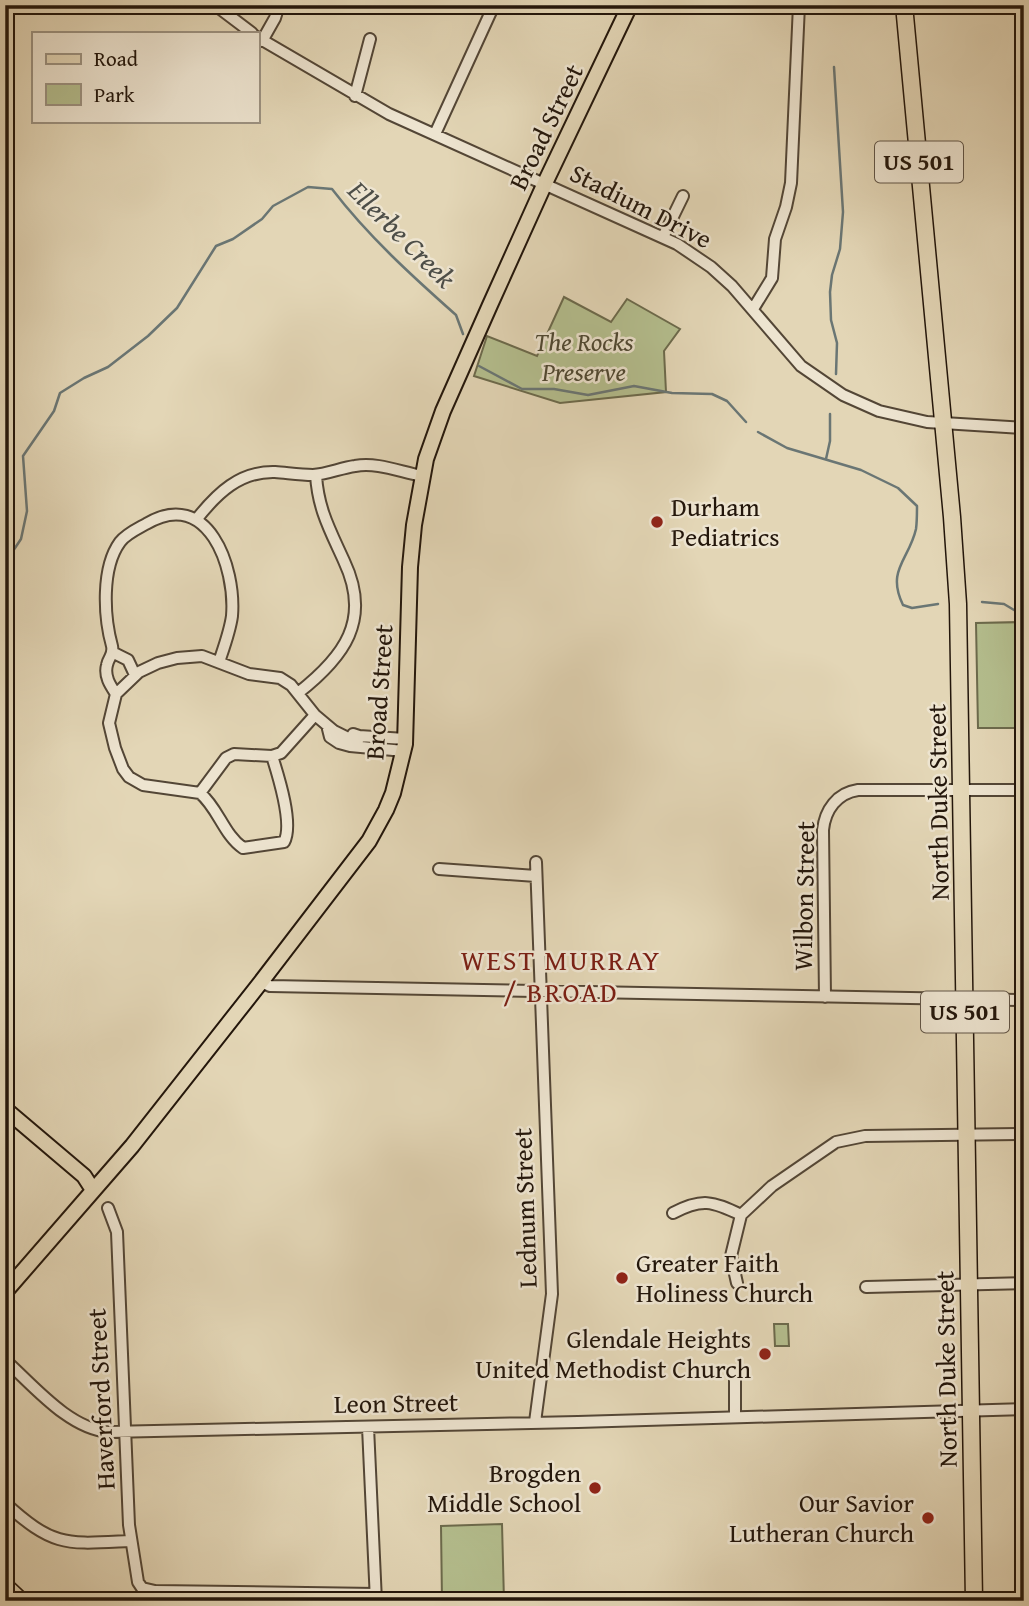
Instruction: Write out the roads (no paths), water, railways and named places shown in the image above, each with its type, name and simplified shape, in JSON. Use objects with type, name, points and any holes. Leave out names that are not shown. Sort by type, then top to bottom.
[{"type":"highway","name":"North Duke Street","points":[[904,5],[944,424],[958,604],[974,1601]]},
{"type":"highway","points":[[5,1586],[21,1601]]},
{"type":"main road","name":"Broad Street","points":[[5,1292],[132,1146],[377,829],[393,793],[404,745],[414,525],[434,433],[545,183],[630,5]]},
{"type":"main road","points":[[5,1109],[85,1176],[93,1190]]},
{"type":"main road","points":[[5,1118],[93,1190]]},
{"type":"street","points":[[215,5],[251,32]]},
{"type":"street","points":[[260,39],[275,19],[279,5]]},
{"type":"street","points":[[435,134],[494,5]]},
{"type":"street","points":[[753,309],[772,278],[775,239],[791,183],[799,5]]},
{"type":"street","name":"Stadium Drive","points":[[260,39],[355,96],[663,237],[711,267],[753,309],[801,366],[834,391],[879,411],[915,420],[1024,428]]},
{"type":"street","points":[[355,96],[370,39]]},
{"type":"street","points":[[663,237],[683,196]]},
{"type":"street","points":[[196,520],[224,488],[245,477],[271,472],[316,475],[356,466],[388,467],[423,477]]},
{"type":"street","points":[[298,693],[321,675],[343,650],[351,632],[355,611],[350,575],[320,508],[316,475]]},
{"type":"street","points":[[116,694],[107,678],[106,668],[114,653],[105,599],[113,556],[120,542],[128,534],[159,517],[180,515],[196,520],[210,531],[219,547],[232,590],[231,623],[219,662]]},
{"type":"street","points":[[114,653],[128,660],[135,675]]},
{"type":"street","points":[[272,756],[288,834],[280,844],[243,848],[235,842],[217,812],[200,793],[156,789],[130,777],[120,761],[110,732],[110,712],[116,694],[135,675],[158,663],[202,656],[249,674],[281,678],[328,726],[338,727],[358,741]]},
{"type":"street","points":[[200,793],[220,766],[234,754],[272,756],[287,749],[315,715]]},
{"type":"street","points":[[328,726],[330,737],[345,741],[350,739],[404,745]]},
{"type":"street","name":"Wilbon Street","points":[[825,997],[823,830],[830,807],[845,794],[858,790],[1024,790]]},
{"type":"street","name":"Lednum Street","points":[[535,1422],[552,1294],[536,862]]},
{"type":"street","points":[[439,869],[536,876]]},
{"type":"street","points":[[261,982],[270,986],[1024,1000]]},
{"type":"street","points":[[737,1283],[731,1256],[741,1214],[772,1186],[828,1146],[844,1138],[865,1136],[1024,1134]]},
{"type":"street","points":[[673,1213],[703,1202],[720,1204],[741,1214]]},
{"type":"street","name":"Haverford Street","points":[[108,1208],[117,1232],[130,1541],[138,1582],[142,1588],[155,1591],[376,1598]]},
{"type":"street","points":[[866,1287],[1024,1283]]},
{"type":"street","name":"Leon Street","points":[[5,1360],[77,1423],[99,1431],[368,1427],[1024,1409]]},
{"type":"street","points":[[735,1372],[735,1418]]},
{"type":"street","points":[[368,1427],[376,1598]]},
{"type":"street","points":[[5,1503],[35,1529],[53,1539],[78,1543],[130,1541]]},
{"type":"waterway","points":[[834,67],[843,212],[840,249],[830,292],[831,320],[837,343],[836,374]]},
{"type":"waterway","name":"Ellerbe Creek","points":[[5,563],[21,539],[27,511],[23,456],[54,411],[60,393],[108,367],[148,336],[177,308],[216,246],[233,239],[262,219],[273,206],[308,187],[332,189],[375,239],[456,315],[463,334]]},
{"type":"waterway","name":"Ellerbe Creek","points":[[479,366],[522,389],[554,389],[588,395],[634,386],[672,393],[712,394],[727,401],[746,422]]},
{"type":"waterway","points":[[826,459],[830,441],[830,414]]},
{"type":"waterway","name":"Ellerbe Creek","points":[[758,432],[787,448],[861,470],[898,488],[917,506],[913,540],[898,574],[898,593],[903,605],[912,608],[938,604]]},
{"type":"waterway","name":"Ellerbe Creek","points":[[982,602],[1004,604],[1024,616]]},
{"type":"place","name":"Durham Pediatrics","points":[[657,522]]},
{"type":"place","name":"Greater Faith Holiness Church","points":[[622,1278]]},
{"type":"place","name":"Glendale Heights United Methodist Church","points":[[765,1354]]},
{"type":"place","name":"Brogden Middle School","points":[[595,1488]]},
{"type":"place","name":"Our Savior Lutheran Church","points":[[928,1518]]},
{"type":"district","name":"WEST MURRAY / BROAD","points":[[561,976]]},
{"type":"park label","name":"The Rocks Preserve","points":[[584,357]]}]
